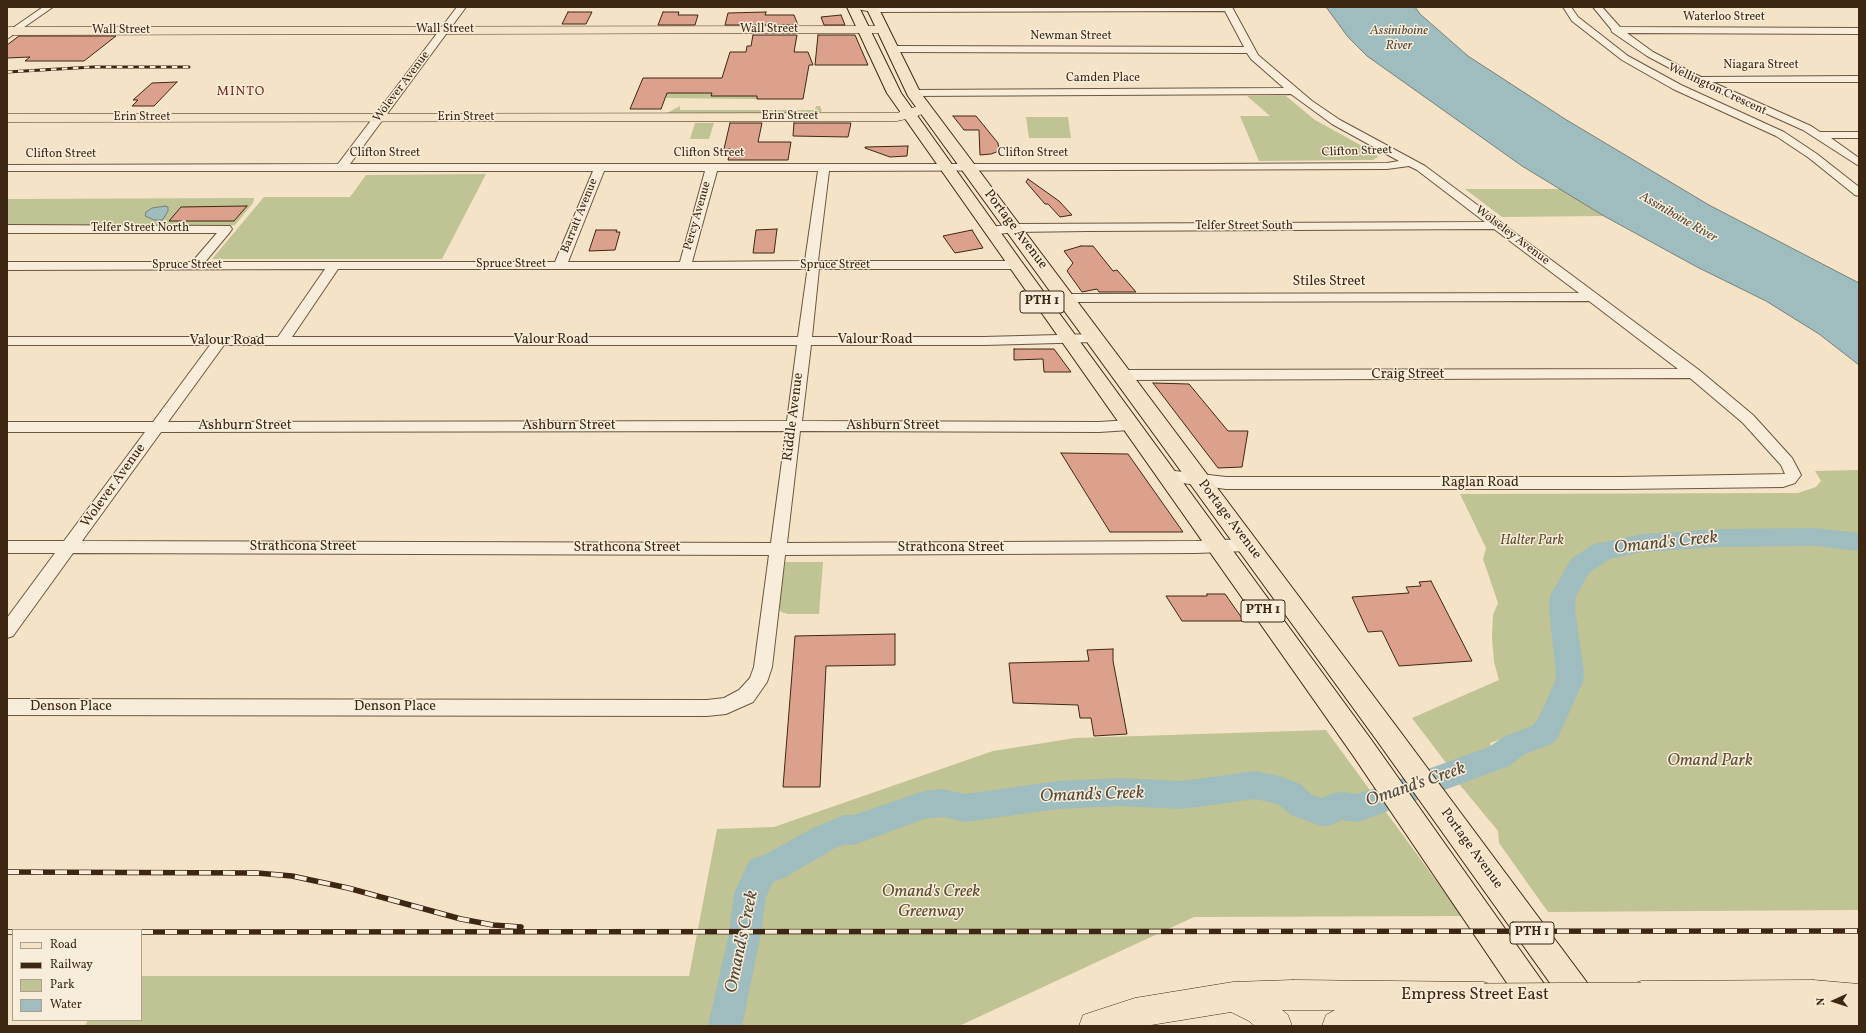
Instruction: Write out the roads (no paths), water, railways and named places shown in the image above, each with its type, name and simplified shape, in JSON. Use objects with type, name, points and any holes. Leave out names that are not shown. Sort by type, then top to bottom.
[{"type":"highway","name":"Portage Avenue","points":[[853,7],[894,93],[1130,426],[1361,746],[1555,1026]]},
{"type":"highway","name":"Portage Avenue","points":[[868,8],[883,30],[913,92],[924,108],[1387,734],[1599,1026]]},
{"type":"main road","name":"Wall Street","points":[[10,33],[445,30],[883,30]]},
{"type":"main road","name":"Erin Street","points":[[7,118],[897,117],[910,114],[924,108]]},
{"type":"main road","name":"Empress Street East","points":[[1094,1026],[1135,1013],[1164,1007],[1233,997],[1293,995],[1490,1005],[1647,1005],[1859,1014]]},
{"type":"main road","name":"Empress Street East","points":[[1647,1005],[1813,995],[1859,999]]},
{"type":"main road","points":[[1233,997],[1260,1010],[1277,1026]]},
{"type":"main road","name":"Empress Street East","points":[[1347,1021],[1373,1012],[1490,1005]]},
{"type":"street","points":[[10,33],[49,7]]},
{"type":"street","name":"Wolever Avenue","points":[[342,168],[462,7]]},
{"type":"street","name":"Wellington Crescent","points":[[1567,7],[1575,19],[1618,54],[1662,79],[1780,134],[1813,156],[1859,193]]},
{"type":"street","name":"Wellington Crescent","points":[[1597,7],[1617,30],[1650,54],[1697,79],[1784,117],[1818,135],[1859,163]]},
{"type":"street","points":[[868,8],[1228,8]]},
{"type":"street","name":"Wolseley Avenue","points":[[1228,8],[1250,50],[1258,61],[1294,91],[1327,117],[1421,168],[1694,373],[1748,418],[1786,462],[1793,475]]},
{"type":"street","name":"Waterloo Street","points":[[1588,30],[1859,30]]},
{"type":"street","name":"Newman Street","points":[[892,49],[1250,50]]},
{"type":"street","name":"Niagara Street","points":[[1662,79],[1859,79]]},
{"type":"street","name":"Camden Place","points":[[913,92],[1294,91]]},
{"type":"street","points":[[1780,134],[1859,135]]},
{"type":"street","name":"Clifton Street","points":[[7,168],[1379,166],[1411,162]]},
{"type":"street","name":"Barratt Avenue","points":[[560,265],[600,167]]},
{"type":"street","name":"Percy Avenue","points":[[685,265],[712,167]]},
{"type":"street","name":"Riddle Avenue","points":[[763,667],[813,273],[811,258],[824,167]]},
{"type":"street","name":"Telfer Street South","points":[[991,231],[1014,228],[1498,225]]},
{"type":"street","name":"Telfer Street North","points":[[7,229],[226,229],[195,266]]},
{"type":"street","name":"Spruce Street","points":[[7,266],[812,266],[1015,264]]},
{"type":"street","points":[[282,341],[334,266]]},
{"type":"street","name":"Stiles Street","points":[[1066,298],[1593,297]]},
{"type":"street","name":"Valour Road","points":[[7,342],[1070,340],[1095,338]]},
{"type":"street","name":"Wolever Avenue","points":[[7,631],[220,341]]},
{"type":"street","name":"Craig Street","points":[[1122,375],[1694,373]]},
{"type":"street","name":"Ashburn Street","points":[[7,427],[1130,426]]},
{"type":"street","name":"Raglan Road","points":[[1166,476],[1226,483],[1621,483],[1783,481],[1790,479],[1793,475]]},
{"type":"street","name":"Strathcona Street","points":[[7,547],[778,549],[1247,545]]},
{"type":"street","name":"Denson Place","points":[[7,707],[707,708],[726,706],[746,696],[758,682],[763,667]]},
{"type":"water","name":"Assiniboine River","points":[[1326,7],[1415,7],[1420,14],[1468,56],[1565,119],[1709,205],[1859,283],[1859,365],[1819,334],[1766,301],[1697,267],[1604,216],[1522,166],[1367,56],[1348,37]]},
{"type":"water","points":[[168,207],[168,211],[162,220],[154,220],[145,216],[146,212],[152,208]]},
{"type":"waterway","name":"Omand's Creek","points":[[725,1026],[745,933],[750,893],[758,880],[761,871],[773,867],[824,838],[844,830],[854,830],[924,805],[943,803],[965,808],[1058,795],[1119,792],[1182,795],[1255,785],[1279,790],[1289,794],[1302,805],[1321,812],[1329,812],[1335,807],[1343,806],[1356,808],[1364,806],[1499,757],[1515,745],[1542,735],[1548,728],[1569,682],[1570,672],[1562,610],[1563,596],[1580,566],[1603,551],[1643,543],[1718,538],[1815,537],[1859,542]]},
{"type":"railway","points":[[7,72],[93,67],[189,67]]},
{"type":"railway","points":[[7,872],[257,873],[292,876],[348,888],[461,919],[493,925],[521,927]]},
{"type":"railway","points":[[142,932],[1859,931]]},
{"type":"railway","points":[[7,932],[12,932]]},
{"type":"district","name":"MINTO","points":[[241,93]]},
{"type":"park label","name":"Halter Park","points":[[1532,541]]},
{"type":"park label","name":"Omand Park","points":[[1710,762]]},
{"type":"park label","name":"Omand's Creek Greenway","points":[[931,903]]}]
